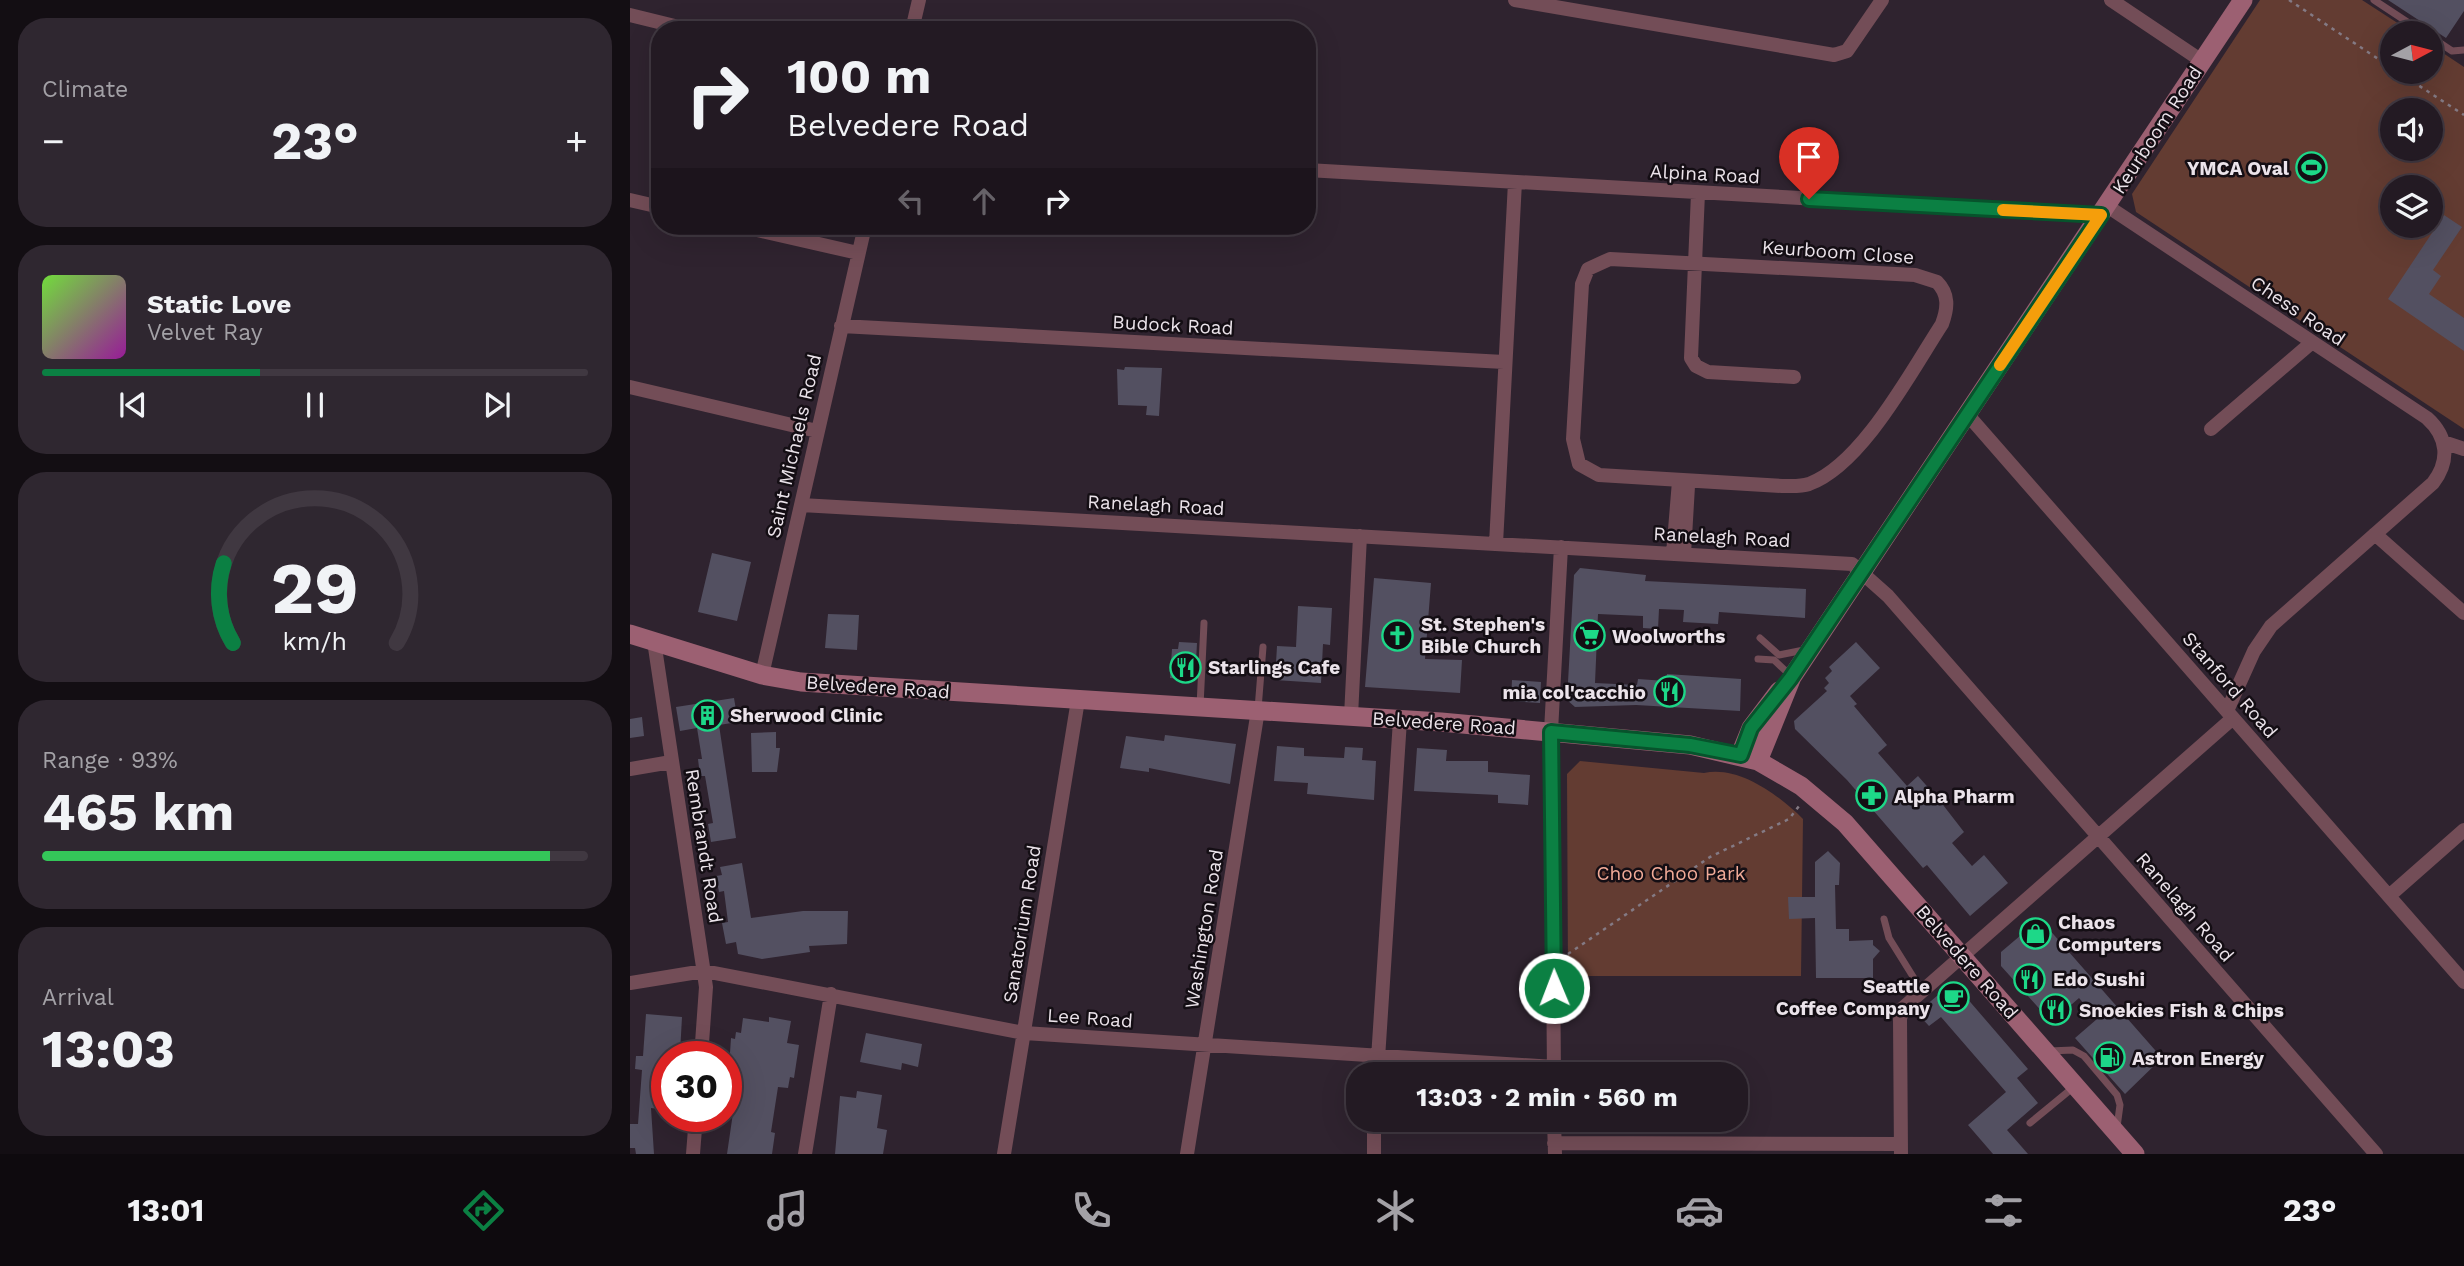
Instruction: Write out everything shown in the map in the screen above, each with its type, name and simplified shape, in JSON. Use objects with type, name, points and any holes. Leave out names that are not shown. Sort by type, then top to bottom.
[{"type":"main road","name":"Keurboom Road","points":[[1749,758],[1791,678],[2243,0]]},
{"type":"main road","name":"Belvedere Road","points":[[630,634],[762,675],[841,686],[1351,716],[1690,745],[1749,758],[1801,786],[1834,812],[2135,1154]]},
{"type":"street","points":[[914,21],[919,0]]},
{"type":"street","points":[[1515,0],[1840,55],[1849,49],[1882,0]]},
{"type":"street","points":[[2110,0],[2203,61]]},
{"type":"street","points":[[630,15],[654,21]]},
{"type":"street","name":"Alpina Road","points":[[1316,171],[1698,193],[2104,211]]},
{"type":"street","points":[[1496,544],[1515,182]]},
{"type":"street","points":[[1698,193],[1689,352],[1693,362],[1708,372],[1794,377]]},
{"type":"street","points":[[630,200],[651,205]]},
{"type":"street","name":"Chess Road","points":[[2104,211],[2427,418],[2436,427],[2444,442]]},
{"type":"street","points":[[779,235],[858,253]]},
{"type":"street","name":"Saint Michaels Road","points":[[762,675],[863,235]]},
{"type":"street","name":"Keurboom Close","points":[[1610,259],[1694,262],[1929,278],[1943,288],[1947,307],[1942,324],[1877,424],[1833,470],[1810,484],[1800,486],[1683,481],[1598,475],[1579,464],[1573,439],[1582,284],[1588,269],[1610,259]]},
{"type":"street","name":"Budock Road","points":[[841,326],[1504,362]]},
{"type":"street","points":[[2211,429],[2310,344]]},
{"type":"street","points":[[630,387],[817,431]]},
{"type":"street","name":"Stanford Road","points":[[1967,414],[2464,982]]},
{"type":"street","points":[[1555,1149],[1901,1149],[1900,1019],[1903,1007],[2098,838],[2230,714],[2254,651],[2271,626],[2437,478],[2444,462],[2444,442],[2464,449]]},
{"type":"street","points":[[1679,554],[1683,481]]},
{"type":"street","name":"Ranelagh Road","points":[[801,505],[1852,564],[1888,596],[2376,1154]]},
{"type":"street","points":[[2375,534],[2464,613]]},
{"type":"street","points":[[1351,716],[1360,536]]},
{"type":"street","points":[[1554,1062],[1551,732],[1561,547]]},
{"type":"street","name":"Rembrandt Road","points":[[654,641],[705,971],[702,1041]]},
{"type":"street","name":"Sanatorium Road","points":[[1004,1154],[1078,700]]},
{"type":"street","name":"Washington Road","points":[[1187,1154],[1258,710]]},
{"type":"street","points":[[1378,1062],[1400,720]]},
{"type":"street","points":[[630,769],[671,762]]},
{"type":"street","points":[[2389,896],[2464,830]]},
{"type":"street","name":"Lee Road","points":[[630,983],[705,971],[1024,1033],[1448,1062]]},
{"type":"street","points":[[805,1154],[831,994]]},
{"type":"street","points":[[693,1154],[695,1132]]},
{"type":"street","points":[[1374,1132],[1374,1154]]},
{"type":"lane","points":[[2374,0],[2406,21]]},
{"type":"lane","points":[[2443,45],[2452,51],[2464,50]]},
{"type":"lane","points":[[1200,707],[1205,622]]},
{"type":"lane","points":[[1760,638],[1779,655],[1796,653],[1815,642]]},
{"type":"lane","points":[[1258,710],[1263,647]]},
{"type":"lane","points":[[1758,659],[1774,660],[1791,678]]},
{"type":"lane","points":[[1884,919],[1889,937],[1922,991]]},
{"type":"lane","points":[[2045,1051],[2073,1049],[2084,1056],[2117,1095],[2120,1111],[2116,1133]]},
{"type":"lane","points":[[2030,1123],[2075,1086]]},
{"type":"path","points":[[2289,0],[2380,60]]},
{"type":"path","points":[[2416,84],[2464,115]]},
{"type":"path","points":[[1565,955],[1710,858],[1789,819],[1799,806]]},
{"type":"green space","name":"YMCA Oval","points":[[2260,0],[2362,0],[2394,21],[2380,21],[2380,84],[2443,84],[2443,53],[2464,67],[2464,429],[2136,212],[2132,194]]},
{"type":"green space","name":"Choo Choo Park","points":[[1580,761],[1731,774],[1771,792],[1803,819],[1801,976],[1568,976],[1567,774]]},
{"type":"building","points":[[2388,0],[2464,0],[2464,11],[2446,38],[2443,36],[2443,21],[2420,21]]},
{"type":"building","points":[[2443,216],[2462,227],[2433,270],[2441,276],[2429,294],[2464,318],[2464,351],[2388,299],[2429,238],[2443,238]]},
{"type":"building","points":[[1125,367],[1162,368],[1159,416],[1146,415],[1147,406],[1118,405],[1117,369],[1124,370]]},
{"type":"building","points":[[712,553],[751,562],[737,621],[698,612]]},
{"type":"building","points":[[1580,568],[1646,575],[1645,581],[1806,589],[1805,618],[1719,612],[1718,624],[1683,622],[1684,610],[1659,609],[1658,629],[1643,628],[1643,616],[1598,614],[1595,683],[1637,685],[1638,679],[1666,681],[1667,674],[1741,679],[1740,711],[1636,705],[1575,707],[1567,700],[1574,575]]},
{"type":"building","name":"St. Stephen's Bible Church","points":[[1374,578],[1431,583],[1425,659],[1462,660],[1460,693],[1365,687]]},
{"type":"building","points":[[1298,606],[1332,608],[1330,645],[1323,644],[1321,683],[1275,680],[1277,646],[1296,647]]},
{"type":"building","points":[[828,614],[859,615],[857,650],[825,648]]},
{"type":"building","points":[[1179,642],[1197,643],[1195,680],[1170,678],[1172,649],[1178,649]]},
{"type":"building","points":[[1856,642],[1880,668],[1850,696],[1857,704],[1854,706],[1887,745],[1878,753],[1907,786],[1918,776],[1940,801],[1964,832],[1952,843],[1972,866],[1984,855],[2008,883],[1970,916],[1927,865],[1923,868],[1847,780],[1795,729],[1794,721],[1827,691],[1824,688],[1829,683],[1825,678],[1832,671],[1829,667]]},
{"type":"building","points":[[1512,680],[1541,682],[1540,703],[1511,701]]},
{"type":"building","points":[[734,698],[738,722],[719,725],[736,838],[711,842],[708,824],[713,823],[705,776],[700,776],[698,759],[702,759],[697,728],[680,731],[676,707]]},
{"type":"building","points":[[642,717],[644,736],[630,738],[630,719]]},
{"type":"building","points":[[776,732],[776,748],[780,748],[777,772],[752,772],[751,733]]},
{"type":"building","points":[[1165,735],[1236,744],[1230,784],[1149,768],[1149,772],[1120,768],[1126,736],[1164,741]]},
{"type":"building","points":[[1277,746],[1304,748],[1304,756],[1344,758],[1345,747],[1363,748],[1362,760],[1376,761],[1374,800],[1307,794],[1308,783],[1274,781]]},
{"type":"building","points":[[1417,748],[1447,750],[1446,761],[1488,761],[1488,772],[1530,775],[1528,805],[1498,803],[1498,795],[1414,791]]},
{"type":"building","points":[[1828,851],[1840,863],[1839,885],[1835,885],[1836,929],[1849,929],[1849,941],[1873,940],[1873,945],[1880,951],[1873,959],[1873,978],[1816,978],[1815,918],[1789,919],[1788,897],[1815,897],[1815,862]]},
{"type":"building","points":[[742,863],[751,918],[803,911],[848,911],[847,944],[809,946],[810,952],[762,959],[738,954],[736,942],[726,944],[722,923],[728,922],[724,891],[719,892],[716,876],[722,875],[720,867]]},
{"type":"building","points":[[2040,919],[2162,1058],[2125,1094],[2075,1038],[2097,1019],[2079,998],[2056,1018],[2050,1011],[2045,1015],[2001,966],[2001,952]]},
{"type":"building","points":[[1945,989],[1959,989],[2028,1069],[2017,1078],[2038,1103],[2007,1130],[2028,1154],[1993,1154],[1968,1125],[2006,1092],[1941,1017],[1929,1026],[1917,1013]]},
{"type":"building","points":[[646,1014],[682,1017],[681,1041],[651,1041],[651,1132],[654,1154],[636,1154],[635,1148],[630,1148],[630,1124],[638,1124],[642,1070],[635,1069],[636,1056],[643,1056]]},
{"type":"building","points":[[769,1017],[791,1021],[787,1043],[799,1045],[794,1078],[790,1077],[788,1088],[778,1087],[771,1132],[775,1133],[772,1154],[727,1154],[730,1132],[742,1132],[742,1041],[731,1041],[731,1038],[735,1039],[736,1032],[741,1033],[743,1018],[769,1022]]},
{"type":"building","points":[[866,1033],[922,1044],[918,1067],[902,1063],[901,1070],[860,1062]]},
{"type":"building","points":[[857,1091],[882,1095],[877,1128],[887,1130],[883,1154],[835,1154],[840,1096],[856,1098]]},
{"type":"slow traffic","points":[[2000,365],[2101,215],[2003,210]]},
{"type":"place","name":"YMCA Oval","points":[[2312,168]]},
{"type":"place","name":"St. Stephen's Bible Church","points":[[1398,635]]},
{"type":"place","name":"Woolworths","points":[[1589,636]]},
{"type":"place","name":"Starlings Cafe","points":[[1185,667]]},
{"type":"place","name":"mia col'cacchio","points":[[1669,692]]},
{"type":"place","name":"Sherwood Clinic","points":[[707,715]]},
{"type":"place","name":"Alpha Pharm","points":[[1871,796]]},
{"type":"place","name":"Chaos Computers","points":[[2035,933]]},
{"type":"place","name":"Edo Sushi","points":[[2030,979]]},
{"type":"place","name":"Seattle Coffee Company","points":[[1953,997]]},
{"type":"place","name":"Snoekies Fish & Chips","points":[[2056,1010]]},
{"type":"place","name":"Astron Energy","points":[[2109,1058]]},
{"type":"route","points":[[1554,988],[1551,732],[1690,745],[1741,755],[1751,728],[1760,714],[1790,679],[2101,215],[1809,199]]}]
